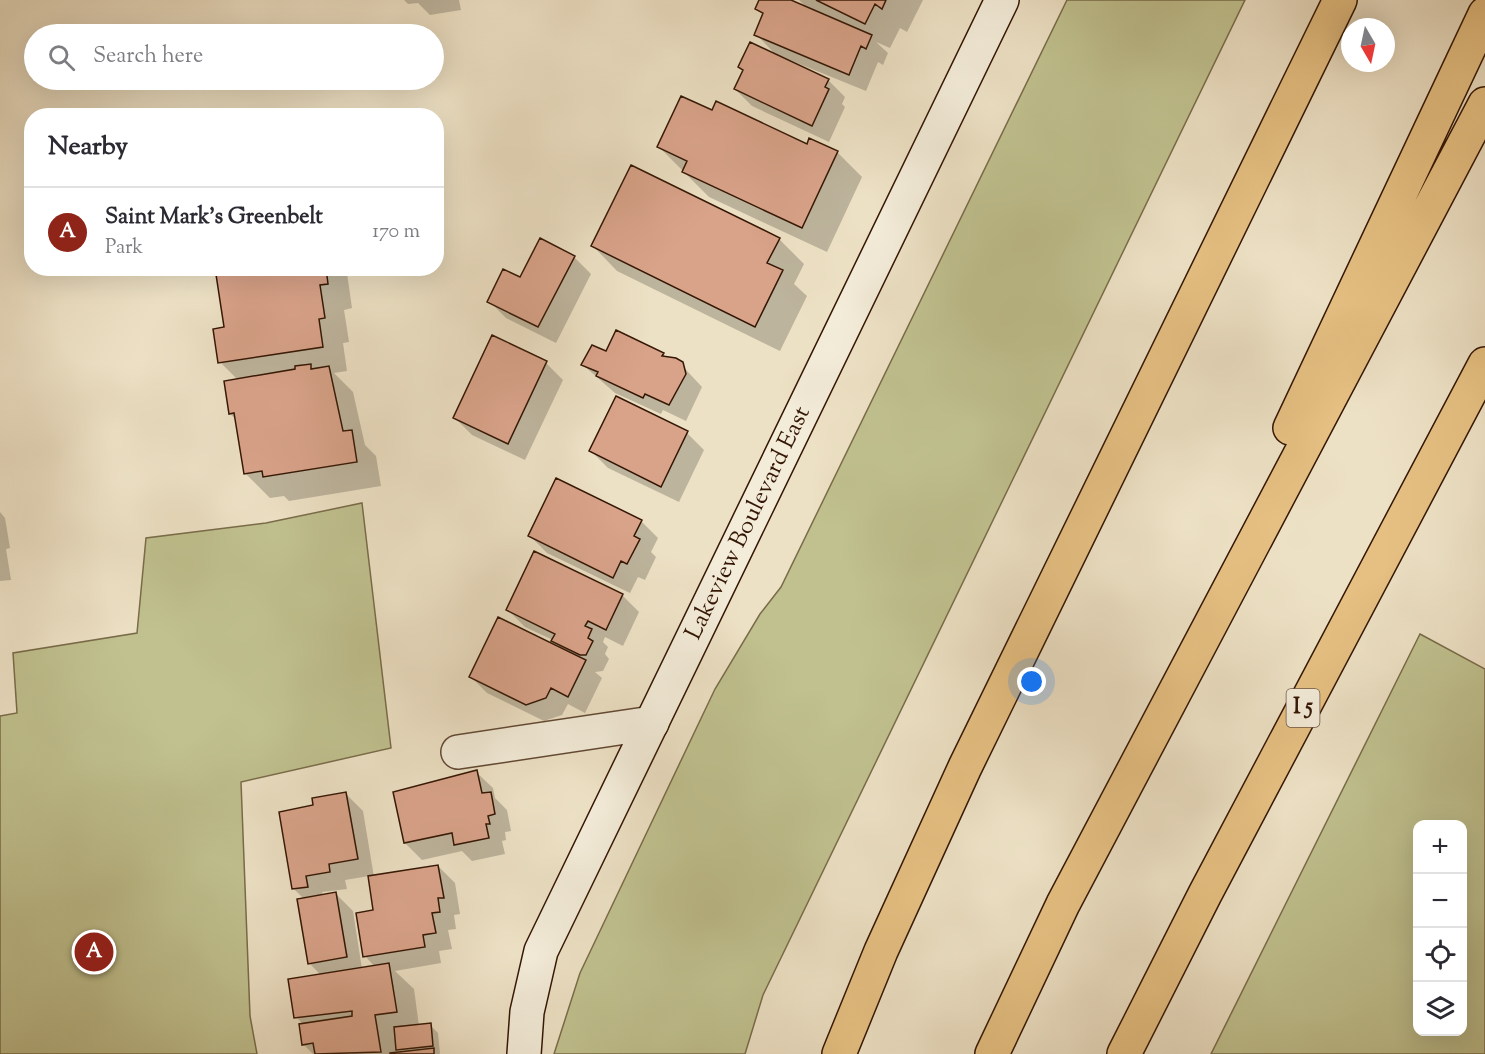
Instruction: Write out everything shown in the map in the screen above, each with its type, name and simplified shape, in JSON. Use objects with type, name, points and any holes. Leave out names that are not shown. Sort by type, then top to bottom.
[{"type":"highway","points":[[839,1054],[881,951],[965,767],[1340,0]]},
{"type":"highway","points":[[1315,53],[1349,0]]},
{"type":"highway","points":[[1098,837],[1485,14]]},
{"type":"highway","points":[[992,1054],[1063,904],[1485,104]]},
{"type":"highway","points":[[1453,163],[1485,122]]},
{"type":"highway","name":"I 5","points":[[1124,1054],[1199,904],[1485,364]]},
{"type":"street","name":"Lakeview Boulevard East","points":[[524,1054],[527,1012],[541,951],[1002,0]]},
{"type":"street","points":[[458,752],[652,723]]},
{"type":"green space","points":[[1067,0],[1245,0],[763,995],[745,1054],[554,1054],[580,973],[715,689],[760,614],[781,587]]},
{"type":"green space","points":[[362,503],[391,748],[241,782],[250,1016],[257,1054],[0,1054],[0,716],[17,713],[13,653],[137,633],[146,538],[266,523]]},
{"type":"green space","points":[[1420,634],[1485,669],[1485,1054],[1211,1054]]},
{"type":"building","points":[[759,0],[791,0],[872,35],[866,49],[861,46],[849,75],[754,35],[763,13],[755,9]]},
{"type":"building","points":[[816,0],[886,0],[882,9],[875,4],[865,24]]},
{"type":"building","points":[[750,42],[829,79],[825,87],[829,89],[812,126],[734,89],[743,70],[738,67]]},
{"type":"building","points":[[681,96],[712,110],[716,101],[807,144],[809,138],[838,151],[802,228],[682,172],[687,161],[657,147]]},
{"type":"building","points":[[631,165],[780,238],[767,263],[783,270],[755,327],[591,246]]},
{"type":"building","points":[[540,238],[575,256],[538,327],[487,302],[503,269],[520,277]]},
{"type":"building","points":[[216,276],[327,276],[328,284],[320,285],[325,318],[319,319],[323,347],[218,363],[213,329],[224,327]]},
{"type":"building","points":[[616,330],[664,353],[662,356],[676,358],[683,362],[686,374],[669,405],[645,394],[643,398],[596,376],[598,372],[581,365],[592,345],[606,351]]},
{"type":"building","points":[[492,335],[547,361],[508,444],[453,418]]},
{"type":"building","points":[[311,364],[311,369],[329,366],[343,431],[352,430],[357,462],[263,477],[262,471],[244,474],[234,413],[229,414],[224,381],[295,369],[295,366]]},
{"type":"building","points":[[616,396],[688,431],[661,487],[589,451]]},
{"type":"building","points":[[556,478],[642,520],[634,536],[640,539],[627,564],[621,561],[613,578],[528,536]]},
{"type":"building","points":[[534,551],[623,594],[606,630],[588,621],[585,626],[592,629],[588,638],[593,641],[586,655],[580,655],[551,641],[555,634],[506,610]]},
{"type":"building","points":[[498,617],[586,660],[568,697],[551,688],[546,698],[526,705],[469,677]]},
{"type":"building","points":[[477,770],[482,793],[491,792],[495,814],[488,816],[490,824],[486,824],[489,838],[454,845],[452,833],[404,843],[393,792]]},
{"type":"building","points":[[346,792],[358,859],[329,864],[330,872],[306,876],[308,887],[292,889],[279,812],[313,805],[312,798]]},
{"type":"building","points":[[438,865],[444,898],[438,898],[440,912],[432,913],[436,933],[423,935],[425,947],[363,957],[356,913],[373,910],[368,876]]},
{"type":"building","points":[[336,892],[347,957],[308,964],[297,899]]},
{"type":"building","points":[[389,963],[397,1012],[375,1015],[381,1052],[315,1054],[313,1043],[302,1045],[299,1024],[352,1016],[352,1011],[294,1018],[288,979]]},
{"type":"building","points":[[431,1023],[433,1046],[396,1050],[394,1027]]},
{"type":"building","points":[[434,1048],[434,1054],[390,1054],[390,1053]]},
{"type":"place","name":"Saint Mark's Greenbelt","points":[[94,952]]}]
